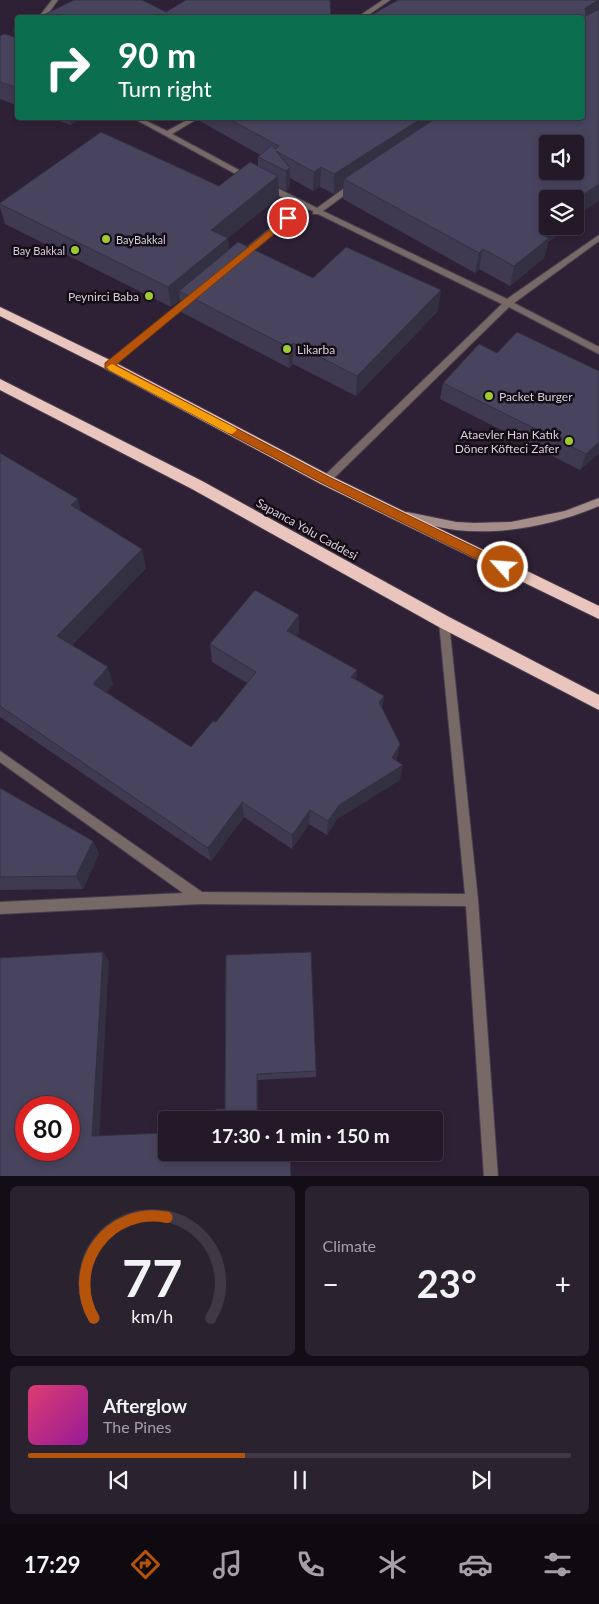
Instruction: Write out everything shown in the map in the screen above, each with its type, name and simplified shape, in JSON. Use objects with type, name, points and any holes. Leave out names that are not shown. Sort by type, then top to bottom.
[{"type":"highway","points":[[0,311],[109,365],[326,480],[599,613]]},
{"type":"highway","name":"Sapanca Yolu Caddesi","points":[[0,384],[197,486],[444,622],[599,702]]},
{"type":"street","points":[[43,15],[55,0]]},
{"type":"street","points":[[364,15],[387,0]]},
{"type":"street","points":[[140,120],[252,179]]},
{"type":"street","points":[[167,134],[191,120]]},
{"type":"street","points":[[261,183],[316,212],[508,303],[599,352]]},
{"type":"street","points":[[316,212],[357,184]]},
{"type":"street","points":[[236,261],[303,205]]},
{"type":"street","points":[[326,480],[508,303],[599,237]]},
{"type":"street","points":[[109,365],[198,292]]},
{"type":"street","points":[[396,514],[457,526],[498,526],[544,521],[599,502]]},
{"type":"street","points":[[444,622],[472,900],[491,1176]]},
{"type":"street","points":[[0,756],[200,898]]},
{"type":"street","points":[[0,908],[200,898],[472,900]]},
{"type":"building","points":[[74,0],[142,0],[166,12],[186,0],[330,0],[331,15],[44,15]]},
{"type":"building","points":[[398,0],[599,0],[585,8],[586,16],[599,9],[599,184],[584,194],[584,190],[539,190],[539,235],[549,238],[514,266],[483,249],[479,253],[344,179],[433,120],[585,120],[585,15],[371,15]]},
{"type":"building","points":[[4,34],[15,37],[15,87],[0,82],[0,36]]},
{"type":"building","points":[[231,120],[419,120],[334,174],[321,167],[314,172],[276,151],[290,168],[286,171],[258,157],[272,145],[275,149],[279,146]]},
{"type":"building","points":[[101,132],[219,186],[250,162],[278,176],[211,230],[228,238],[168,287],[0,204]]},
{"type":"building","points":[[238,242],[313,278],[346,247],[441,290],[357,376],[293,343],[288,347],[179,291]]},
{"type":"building","points":[[517,332],[599,371],[599,442],[586,454],[443,383],[479,344],[497,353]]},
{"type":"building","points":[[0,453],[78,499],[71,505],[142,549],[57,636],[108,667],[93,684],[191,747],[213,721],[216,722],[256,672],[210,644],[255,590],[299,615],[287,631],[357,670],[351,677],[384,696],[379,702],[400,744],[392,758],[403,765],[339,805],[328,821],[310,810],[292,835],[242,802],[208,848],[0,706]]},
{"type":"building","points":[[0,788],[93,841],[76,876],[0,877]]},
{"type":"building","points":[[103,952],[92,1136],[158,1133],[158,1161],[290,1161],[291,1176],[0,1176],[0,958]]},
{"type":"building","points":[[311,952],[316,1071],[257,1074],[257,1111],[216,1111],[216,1109],[225,1109],[226,955]]},
{"type":"slow traffic","points":[[112,367],[232,430]]},
{"type":"place","name":"BayBakkal","points":[[106,239]]},
{"type":"place","name":"Bay Bakkal","points":[[75,250]]},
{"type":"place","name":"Peynirci Baba","points":[[149,296]]},
{"type":"place","name":"Likarba","points":[[287,349]]},
{"type":"place","name":"Packet Burger","points":[[489,396]]},
{"type":"place","name":"Ataevler Han Katık Döner Köfteci Zafer","points":[[569,441]]},
{"type":"route","points":[[288,218],[109,365],[326,480],[503,567]]}]
